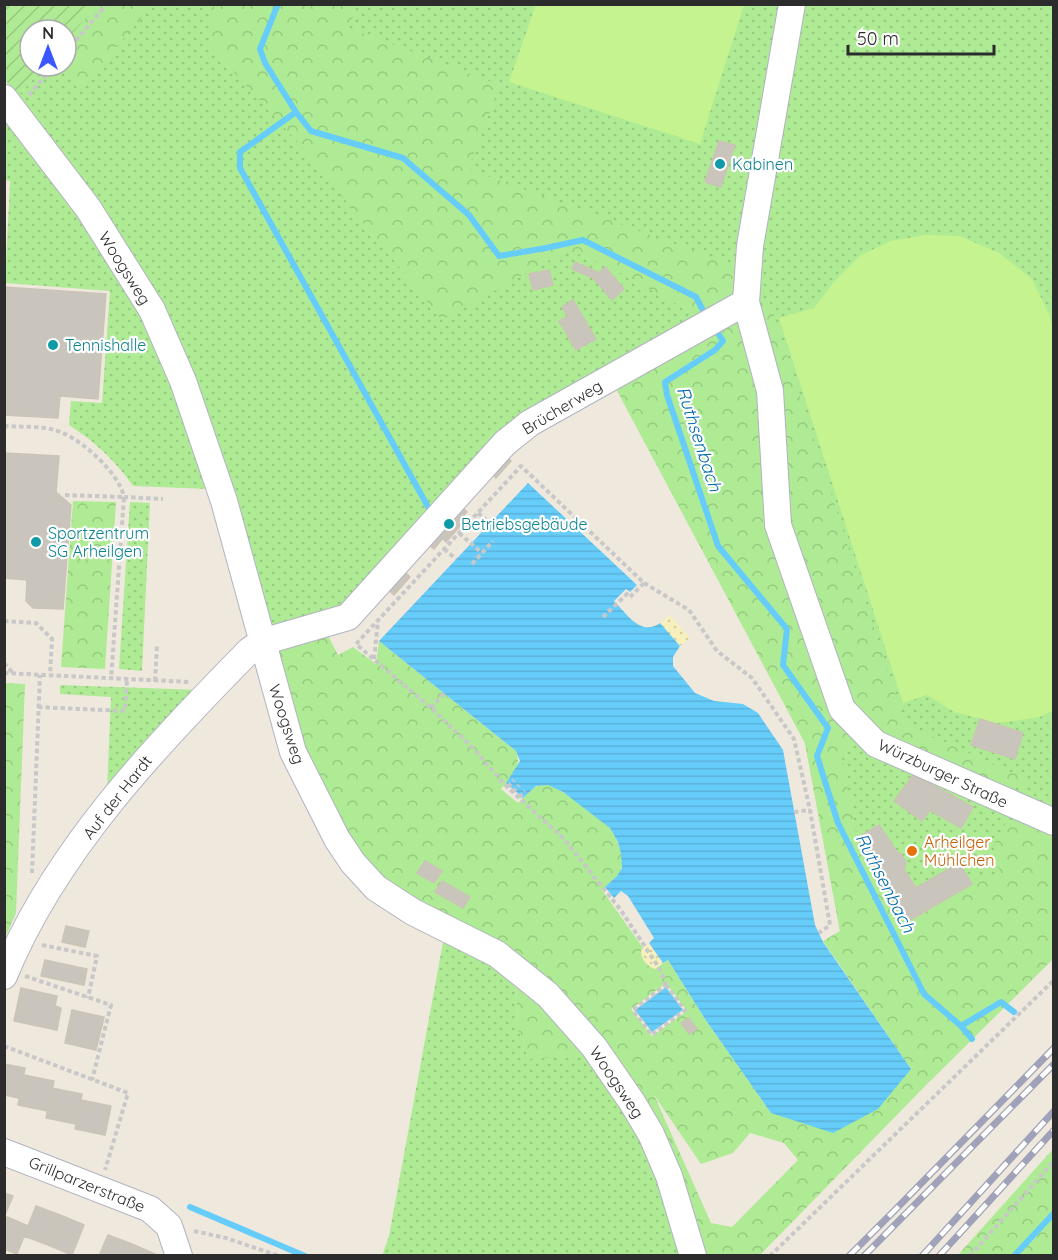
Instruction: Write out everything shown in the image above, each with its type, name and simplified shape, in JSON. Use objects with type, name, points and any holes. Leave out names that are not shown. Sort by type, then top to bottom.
[{"type":"street","points":[[739,306],[792,4]]},
{"type":"street","name":"Woogsweg","points":[[10,104],[88,208],[152,310],[183,381],[224,501],[293,752],[337,839],[352,863],[376,888],[413,912],[497,954],[548,995],[594,1047],[651,1134],[669,1176],[693,1256]]},
{"type":"street","name":"Brücherweg","points":[[262,642],[348,617],[505,443],[530,423],[739,306]]},
{"type":"street","name":"Würzburger Straße","points":[[739,306],[770,391],[778,525],[842,709],[876,744],[1053,822]]},
{"type":"street","name":"Auf der Hardt","points":[[6,973],[20,940],[74,852],[116,795],[169,732],[250,650],[262,642]]},
{"type":"street","name":"Grillparzerstraße","points":[[4,1152],[150,1209],[169,1226]]},
{"type":"street","points":[[169,1226],[179,1256]]},
{"type":"path","points":[[78,38],[107,4]]},
{"type":"path","points":[[10,104],[40,78]]},
{"type":"path","points":[[4,426],[53,429],[81,444],[113,474],[122,490],[124,497],[111,679]]},
{"type":"path","points":[[666,985],[633,1010],[652,1035],[685,1010],[666,985],[659,968],[610,892],[564,839],[507,787],[473,748],[431,708],[356,644],[521,466],[644,582],[689,610],[717,651],[752,678],[794,739],[810,810],[830,925],[819,933]]},
{"type":"path","points":[[65,495],[163,499]]},
{"type":"path","points":[[478,513],[490,524]]},
{"type":"path","points":[[459,533],[482,553]]},
{"type":"path","points":[[472,564],[492,541]]},
{"type":"path","points":[[444,549],[456,559]]},
{"type":"path","points":[[603,617],[627,594],[630,597],[644,582]]},
{"type":"path","points":[[374,659],[379,620]]},
{"type":"path","points":[[4,621],[36,622],[52,639],[50,675]]},
{"type":"path","points":[[155,681],[157,645]]},
{"type":"path","points":[[4,663],[13,674]]},
{"type":"path","points":[[4,673],[217,682]]},
{"type":"path","points":[[32,874],[40,675]]},
{"type":"path","points":[[38,707],[125,711],[127,679]]},
{"type":"path","points":[[431,708],[444,693]]},
{"type":"path","points":[[507,787],[514,780]]},
{"type":"path","points":[[513,792],[519,785]]},
{"type":"path","points":[[519,797],[525,790]]},
{"type":"path","points":[[794,812],[810,810]]},
{"type":"path","points":[[20,940],[97,956],[88,998]]},
{"type":"path","points":[[6,973],[111,1005],[92,1080]]},
{"type":"path","points":[[770,1256],[1053,980]]},
{"type":"path","points":[[4,1046],[128,1093],[99,1188]]},
{"type":"path","points":[[970,1256],[1053,1161]]},
{"type":"path","points":[[169,1226],[226,1238],[279,1256]]},
{"type":"green space","points":[[536,4],[744,5],[700,144],[509,82]]},
{"type":"green space","points":[[4,5],[97,5],[78,27],[78,18],[18,18],[18,78],[34,78],[18,96],[5,80]]},
{"type":"green space","points":[[97,5],[1053,5],[1053,959],[932,1079],[840,931],[805,743],[607,372],[526,417],[350,606],[271,630],[193,379],[18,96],[34,78],[78,78],[78,27]]},
{"type":"green space","points":[[97,5],[153,5],[83,85],[76,78],[78,78],[78,27]]},
{"type":"green space","points":[[213,5],[357,5],[349,28],[500,85],[468,169],[741,268],[739,298],[703,319],[610,267],[568,250],[442,320],[302,147],[210,46]]},
{"type":"green space","points":[[4,113],[81,213],[143,315],[175,386],[209,489],[133,486],[104,452],[69,425],[71,401],[102,403],[110,291],[5,283],[10,181],[5,180]]},
{"type":"green space","points":[[925,235],[960,236],[999,253],[1032,279],[1049,314],[1053,328],[1054,710],[1040,717],[998,723],[954,712],[927,695],[903,703],[779,318],[814,308],[834,282],[861,255],[891,241]]},
{"type":"green space","points":[[769,300],[905,724],[1024,778],[1025,784],[1004,791],[888,737],[874,727],[842,757],[857,838],[907,922],[971,884],[971,874],[979,881],[1000,872],[993,846],[1006,823],[1053,825],[1053,959],[760,1255],[702,1255],[678,1172],[589,1054],[528,1059],[518,1028],[516,978],[361,860],[300,747],[275,647],[326,632],[338,655],[353,647],[376,664],[379,641],[516,751],[517,767],[513,776],[501,789],[518,803],[535,788],[548,785],[570,797],[605,823],[617,842],[622,865],[617,876],[602,890],[655,969],[668,960],[705,1019],[771,1113],[911,1069],[823,941],[840,931],[805,743],[616,388],[742,310]],"holes":[[[425,861],[442,871],[434,883],[418,874]],[[442,881],[469,897],[463,908],[436,892]],[[666,983],[687,1011],[652,1036],[631,1009]],[[654,1095],[701,1164],[733,1153],[750,1133],[784,1143],[798,1160],[732,1227],[711,1223]]]},
{"type":"green space","points":[[73,501],[116,502],[105,669],[61,667]]},
{"type":"green space","points":[[130,502],[150,503],[142,671],[119,669]]},
{"type":"green space","points":[[5,683],[25,684],[16,913],[5,938]]},
{"type":"green space","points":[[60,685],[200,690],[107,790],[111,697],[60,694]]},
{"type":"green space","points":[[444,937],[516,978],[518,1028],[589,1054],[626,1107],[659,1175],[683,1255],[382,1256],[389,1236]]},
{"type":"green space","points":[[1053,1149],[1053,1255],[958,1255]]},
{"type":"sand","points":[[670,615],[690,638],[680,646],[660,623]]},
{"type":"sand","points":[[649,943],[663,963],[655,969],[645,962],[641,954]]},
{"type":"water","points":[[528,483],[637,585],[630,592],[626,589],[614,601],[641,626],[653,627],[660,623],[680,646],[673,657],[673,666],[695,693],[714,701],[743,704],[758,713],[783,750],[815,925],[823,942],[911,1069],[878,1109],[833,1133],[771,1113],[705,1019],[668,960],[663,963],[649,943],[654,938],[628,896],[621,891],[614,898],[605,887],[622,868],[618,842],[610,828],[563,792],[548,785],[536,786],[523,798],[506,783],[520,761],[516,751],[379,641]]},
{"type":"water","points":[[666,987],[683,1010],[652,1032],[635,1010]]},
{"type":"building","name":"Kabinen","points":[[719,141],[735,145],[721,187],[705,182]]},
{"type":"building","points":[[575,262],[599,273],[593,278],[572,269]]},
{"type":"building","points":[[605,267],[624,289],[612,300],[593,278]]},
{"type":"building","points":[[549,270],[553,285],[533,290],[529,274]]},
{"type":"building","name":"Tennishalle","points":[[4,287],[106,294],[98,399],[60,396],[58,418],[4,415]]},
{"type":"building","points":[[573,300],[596,339],[576,350],[559,321],[568,316],[562,307]]},
{"type":"building","name":"Sportzentrum SG Arheilgen","points":[[4,453],[59,456],[56,492],[71,505],[63,609],[33,608],[26,601],[27,580],[4,578]]},
{"type":"building","name":"Betriebsgebäude","points":[[503,453],[511,461],[496,478],[491,473],[461,506],[467,512],[458,522],[461,525],[446,542],[443,538],[434,549],[427,543],[403,570],[410,577],[394,595],[384,586]]},
{"type":"building","points":[[980,719],[1023,733],[1015,759],[971,745]]},
{"type":"building","points":[[913,775],[944,791],[922,821],[894,801]]},
{"type":"building","points":[[944,791],[973,807],[961,828],[931,811]]},
{"type":"building","points":[[879,825],[906,862],[904,870],[916,888],[959,863],[972,884],[907,922],[857,838]]},
{"type":"building","points":[[425,861],[442,871],[434,883],[417,873]]},
{"type":"building","points":[[442,881],[470,897],[463,908],[435,892]]},
{"type":"building","points":[[66,926],[89,931],[85,947],[62,942]]},
{"type":"building","points":[[45,960],[87,969],[84,985],[41,976]]},
{"type":"building","points":[[21,988],[57,996],[55,1006],[61,1008],[57,1030],[14,1021]]},
{"type":"building","points":[[72,1010],[104,1017],[96,1050],[65,1043]]},
{"type":"building","points":[[689,1018],[697,1029],[689,1034],[681,1023]]},
{"type":"building","points":[[4,1064],[25,1068],[19,1098],[4,1095]]},
{"type":"building","points":[[24,1075],[54,1081],[48,1111],[18,1105]]},
{"type":"building","points":[[52,1088],[82,1094],[76,1124],[46,1118]]},
{"type":"building","points":[[81,1100],[111,1106],[105,1135],[75,1129]]},
{"type":"building","points":[[4,1193],[13,1196],[4,1217]]},
{"type":"building","points":[[36,1206],[60,1215],[48,1245],[24,1236]]},
{"type":"building","points":[[60,1215],[84,1225],[72,1255],[48,1245]]},
{"type":"building","points":[[7,1217],[28,1226],[17,1254],[4,1249],[4,1223]]},
{"type":"building","points":[[108,1235],[132,1244],[127,1256],[99,1256]]},
{"type":"building","points":[[132,1244],[155,1254],[155,1256],[127,1256]]},
{"type":"waterway","name":"Ruthsenbach","points":[[278,4],[260,49],[265,63],[311,131],[403,158],[469,215],[499,256],[583,240],[696,297],[706,316]]},
{"type":"waterway","points":[[296,112],[240,152],[240,168],[432,514]]},
{"type":"waterway","name":"Ruthsenbach","points":[[714,327],[723,341],[715,350],[665,382],[667,395],[718,546],[787,629],[783,665],[828,728],[817,756],[838,823],[924,994],[961,1026],[972,1039]]},
{"type":"waterway","name":"Ruthsenbach","points":[[961,1026],[1001,1002],[1014,1012]]},
{"type":"waterway","points":[[190,1207],[305,1256]]},
{"type":"waterway","name":"Ruthsenbach","points":[[1014,1256],[1054,1213]]},
{"type":"railway","points":[[849,1256],[1054,1048]]},
{"type":"railway","points":[[864,1256],[1054,1064]]},
{"type":"railway","points":[[922,1256],[1054,1111]]},
{"type":"railway","points":[[939,1256],[1054,1130]]},
{"type":"place","name":"Kabinen","points":[[720,164]]},
{"type":"place","name":"Tennishalle","points":[[53,345]]},
{"type":"place","name":"Betriebsgebäude","points":[[449,524]]},
{"type":"place","name":"Sportzentrum SG Arheilgen","points":[[36,542]]},
{"type":"place","name":"Arheilger Mühlchen","points":[[912,851]]}]
